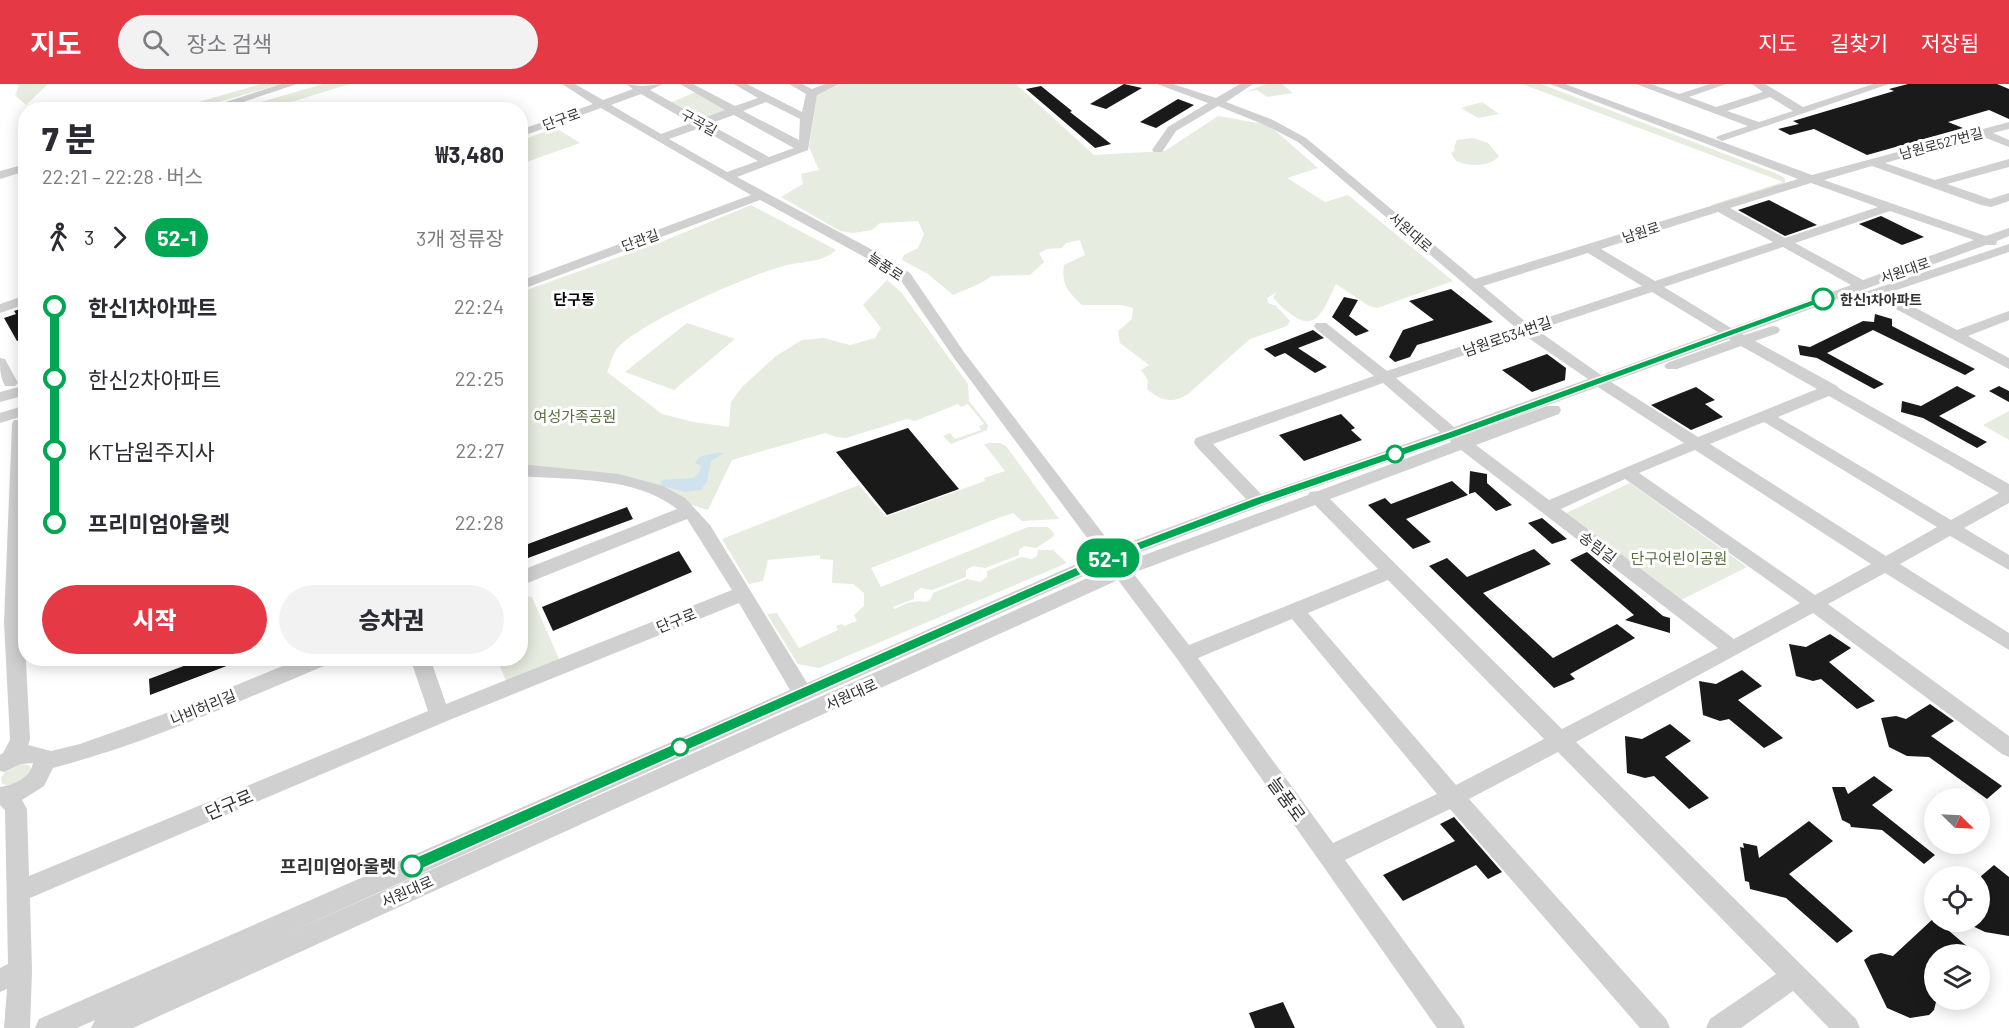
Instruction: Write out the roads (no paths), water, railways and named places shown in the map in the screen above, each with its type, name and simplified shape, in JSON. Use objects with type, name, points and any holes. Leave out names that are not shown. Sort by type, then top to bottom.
[{"type":"street","points":[[232,102],[292,84]]},
{"type":"street","points":[[247,102],[306,84]]},
{"type":"street","name":"늘품로","points":[[567,84],[760,196],[875,256],[905,276],[959,355],[1185,655],[1452,1028]]},
{"type":"street","name":"단구로","points":[[528,131],[602,105],[636,87],[658,84]]},
{"type":"street","name":"구곡길","points":[[685,84],[804,148]]},
{"type":"street","points":[[794,84],[812,93],[834,84]]},
{"type":"street","name":"서원대로","points":[[1162,84],[1280,126],[1302,140],[1527,330],[1696,444]]},
{"type":"street","points":[[1158,150],[1172,129],[1248,84]]},
{"type":"street","points":[[1555,84],[1817,177],[2000,237],[2009,247]]},
{"type":"street","points":[[1572,84],[1678,97],[1757,125]]},
{"type":"street","points":[[1678,97],[1720,84]]},
{"type":"street","points":[[1757,84],[1801,111]]},
{"type":"street","points":[[1836,84],[1853,94]]},
{"type":"street","points":[[1722,138],[1884,84]]},
{"type":"street","points":[[748,85],[767,98],[806,118]]},
{"type":"street","name":"구곡길","points":[[636,87],[767,161]]},
{"type":"street","points":[[1635,90],[1722,138],[1889,207],[2000,237]]},
{"type":"street","points":[[726,177],[804,148],[806,118],[812,93]]},
{"type":"street","points":[[1717,110],[1771,93]]},
{"type":"street","points":[[659,139],[767,98]]},
{"type":"street","name":"남원로527번길","points":[[1817,177],[2009,124]]},
{"type":"street","points":[[1981,132],[2009,144]]},
{"type":"street","name":"남원로527번길","points":[[1872,162],[1985,202],[1991,203],[2009,197]]},
{"type":"street","points":[[1934,184],[2009,163]]},
{"type":"street","points":[[0,170],[18,165]]},
{"type":"street","points":[[0,175],[18,169]]},
{"type":"street","name":"남원로","points":[[1472,285],[1817,177]]},
{"type":"street","name":"단관길","points":[[528,283],[760,196]]},
{"type":"street","points":[[1719,207],[1862,285]]},
{"type":"street","name":"남원로534번길","points":[[1258,501],[1203,442],[1385,377],[1889,207]]},
{"type":"street","name":"서원대로","points":[[48,1028],[802,692],[1115,564],[1316,496],[1729,333],[2000,237]]},
{"type":"street","name":"서원대로","points":[[1604,384],[1743,341],[2009,247]]},
{"type":"street","points":[[1330,856],[1453,797],[1733,649],[1884,563],[1952,528],[2009,493],[1832,389],[1729,333],[1590,248]]},
{"type":"street","points":[[1877,293],[2009,364]]},
{"type":"street","points":[[0,306],[18,301]]},
{"type":"street","points":[[1957,335],[2009,315]]},
{"type":"street","name":"송림길","points":[[1321,326],[1458,439],[1733,649]]},
{"type":"street","points":[[0,362],[11,391]]},
{"type":"street","points":[[1547,508],[1626,472],[1832,389]]},
{"type":"street","points":[[1765,416],[2009,562]]},
{"type":"street","points":[[15,417],[18,539]]},
{"type":"street","name":"서원대로","points":[[105,1028],[1115,564],[1258,501],[1458,439]]},
{"type":"street","points":[[1696,444],[2009,643]]},
{"type":"street","name":"서원대로","points":[[528,471],[628,479],[674,498],[690,511],[704,529],[802,692]]},
{"type":"street","points":[[1626,472],[1813,603],[2009,748]]},
{"type":"street","points":[[1316,496],[1847,1028]]},
{"type":"street","points":[[528,576],[690,511]]},
{"type":"street","points":[[1185,655],[1391,571]]},
{"type":"street","name":"단구로","points":[[17,892],[440,715],[744,593]]},
{"type":"street","points":[[1295,610],[1453,797],[1657,1028]]},
{"type":"street","points":[[17,1028],[10,976],[17,892],[20,666]]},
{"type":"street","name":"나비허리길","points":[[20,774],[81,753],[304,666]]},
{"type":"street","points":[[423,666],[440,715]]},
{"type":"street","points":[[1719,1028],[1794,976]]},
{"type":"water","points":[[719,452],[723,454],[711,461],[707,481],[701,490],[686,492],[661,486],[662,480],[694,478],[700,471],[701,466],[695,463],[699,457]]},
{"type":"place","name":"한신1차아파트","points":[[1823,299]]},
{"type":"place","name":"프리미엄아울렛","points":[[412,866]]},
{"type":"district","name":"단구동","points":[[574,299]]},
{"type":"park label","name":"여성가족공원","points":[[575,416]]},
{"type":"park label","name":"단구어린이공원","points":[[1679,558]]}]
